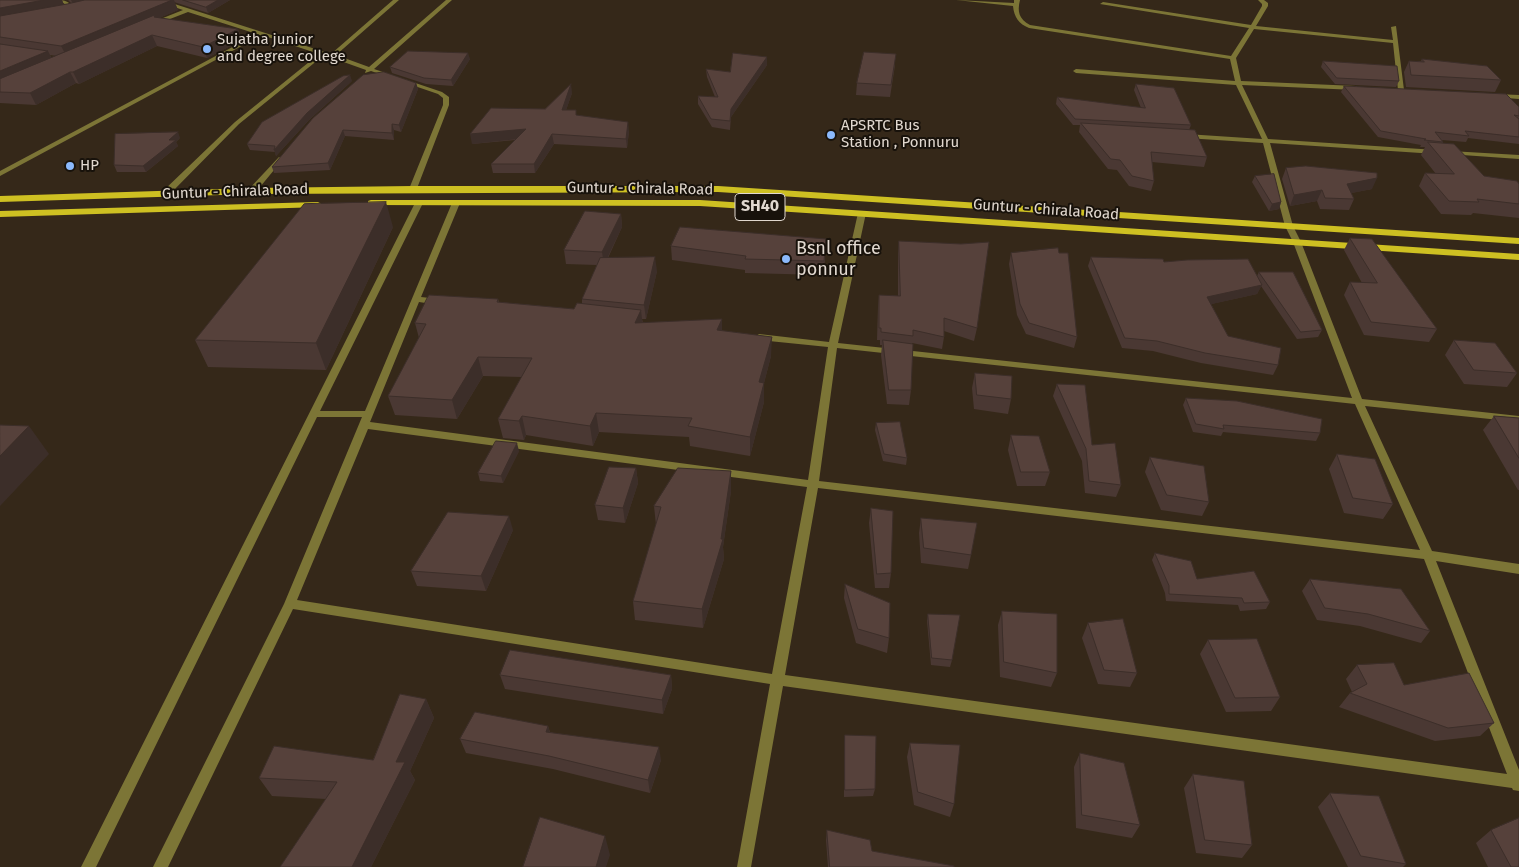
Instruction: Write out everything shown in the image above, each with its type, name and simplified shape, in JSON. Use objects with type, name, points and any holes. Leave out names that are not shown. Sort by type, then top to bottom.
[{"type":"main road","name":"Guntur - Chirala Road","points":[[0,199],[252,191],[727,189],[1519,241]]},
{"type":"main road","name":"Guntur - Chirala Road","points":[[358,203],[700,203],[1519,256]]},
{"type":"main road","name":"Guntur - Chirala Road","points":[[0,214],[328,204]]},
{"type":"street","points":[[62,0],[68,4],[72,11]]},
{"type":"street","points":[[157,0],[429,88],[446,97],[446,105],[413,189]]},
{"type":"street","points":[[332,56],[396,0]]},
{"type":"street","points":[[363,75],[449,0]]},
{"type":"street","points":[[959,0],[1016,2],[1017,16],[1020,22],[1029,26],[1233,58]]},
{"type":"street","points":[[290,604],[778,680],[1518,784],[1428,555],[1358,400],[1297,242],[1289,226],[1266,141],[1238,83],[1233,58],[1265,6],[1265,3],[1261,0]]},
{"type":"street","points":[[1102,4],[1252,26],[1395,42]]},
{"type":"street","points":[[63,12],[80,9]]},
{"type":"street","points":[[152,24],[187,10]]},
{"type":"street","points":[[1394,27],[1401,90]]},
{"type":"street","points":[[0,174],[260,34]]},
{"type":"street","points":[[166,194],[237,123],[324,53]]},
{"type":"street","points":[[1076,71],[1238,83],[1363,88]]},
{"type":"street","points":[[1392,89],[1411,90]]},
{"type":"street","points":[[1490,95],[1519,97]]},
{"type":"street","points":[[1180,135],[1519,157]]},
{"type":"street","points":[[252,191],[288,150]]},
{"type":"street","points":[[160,867],[290,604],[456,202]]},
{"type":"street","points":[[88,867],[420,203]]},
{"type":"street","points":[[744,867],[812,484],[833,344],[862,213]]},
{"type":"street","points":[[415,299],[454,304]]},
{"type":"street","points":[[746,335],[1519,419]]},
{"type":"street","points":[[314,414],[812,484],[1428,555],[1519,568]]},
{"type":"building","points":[[0,0],[44,0],[0,8]]},
{"type":"building","points":[[85,0],[172,0],[61,46],[0,37],[0,16]]},
{"type":"building","points":[[183,0],[218,0],[206,7]]},
{"type":"building","points":[[155,15],[154,17],[238,29],[203,47],[152,35],[70,72],[30,93],[0,92],[0,79]]},
{"type":"building","points":[[0,44],[48,51],[0,71]]},
{"type":"building","points":[[408,51],[468,53],[451,80],[424,78],[390,67]]},
{"type":"building","points":[[864,52],[896,54],[891,85],[857,83]]},
{"type":"building","points":[[733,53],[767,57],[731,109],[730,121],[711,119],[698,96],[718,97],[706,69],[730,72]]},
{"type":"building","points":[[1422,59],[1487,66],[1501,80],[1411,75],[1409,61],[1424,62]]},
{"type":"building","points":[[1323,61],[1397,66],[1399,81],[1337,78]]},
{"type":"building","points":[[384,72],[416,83],[399,125],[392,124],[392,133],[343,130],[328,163],[272,167],[313,118],[363,75]]},
{"type":"building","points":[[350,75],[307,113],[274,150],[275,146],[247,144],[262,122],[343,76]]},
{"type":"building","points":[[571,84],[562,110],[576,110],[576,115],[628,122],[626,139],[552,134],[534,164],[491,164],[526,129],[470,134],[491,108],[545,109]]},
{"type":"building","points":[[1136,84],[1174,88],[1191,125],[1075,119],[1057,97],[1145,108]]},
{"type":"building","points":[[1344,86],[1506,94],[1519,107],[1519,116],[1514,115],[1519,119],[1519,137],[1465,131],[1469,136],[1435,132],[1443,142],[1381,131]]},
{"type":"building","points":[[1081,123],[1195,130],[1207,157],[1151,152],[1154,181],[1132,176],[1120,160],[1111,159]]},
{"type":"building","points":[[178,132],[169,140],[176,140],[143,166],[114,165],[115,134]]},
{"type":"building","points":[[1428,142],[1454,144],[1484,176],[1517,181],[1519,184],[1519,204],[1477,199],[1479,202],[1449,201],[1425,173],[1454,174]]},
{"type":"building","points":[[1306,166],[1377,173],[1377,178],[1347,184],[1354,199],[1325,198],[1322,190],[1294,195],[1286,168]]},
{"type":"building","points":[[1274,174],[1281,202],[1272,204],[1255,176]]},
{"type":"building","points":[[386,202],[316,343],[195,340],[304,204]]},
{"type":"building","points":[[585,211],[621,214],[602,252],[564,250]]},
{"type":"building","points":[[680,227],[826,239],[824,261],[745,259],[746,256],[671,246]]},
{"type":"building","points":[[1350,238],[1372,239],[1437,329],[1371,322],[1350,282],[1377,283]]},
{"type":"building","points":[[899,241],[961,244],[989,242],[977,328],[944,318],[944,337],[913,330],[913,336],[881,332],[881,328],[879,328],[879,295],[900,296]]},
{"type":"building","points":[[1058,248],[1059,253],[1068,253],[1077,337],[1029,323],[1020,304],[1011,253]]},
{"type":"building","points":[[655,257],[644,305],[582,299],[600,258]]},
{"type":"building","points":[[1091,257],[1163,259],[1164,262],[1248,259],[1262,285],[1207,297],[1228,336],[1281,348],[1278,365],[1205,353],[1157,341],[1125,338]]},
{"type":"building","points":[[1259,272],[1293,272],[1322,330],[1301,332]]},
{"type":"building","points":[[429,295],[498,299],[497,302],[574,309],[577,303],[641,310],[635,323],[722,319],[717,330],[772,337],[759,382],[764,383],[750,437],[688,426],[692,418],[596,413],[590,426],[522,416],[519,421],[498,419],[532,358],[478,357],[452,400],[388,396],[426,324],[415,323]]},
{"type":"building","points":[[883,340],[913,344],[911,390],[889,390]]},
{"type":"building","points":[[1454,340],[1495,343],[1517,373],[1474,370]]},
{"type":"building","points":[[975,373],[1012,376],[1011,399],[977,395]]},
{"type":"building","points":[[1057,384],[1085,385],[1092,445],[1115,443],[1121,485],[1089,481],[1086,449]]},
{"type":"building","points":[[1186,398],[1237,401],[1322,419],[1320,433],[1223,425],[1224,429],[1196,424]]},
{"type":"building","points":[[1494,416],[1519,418],[1519,458]]},
{"type":"building","points":[[900,422],[907,458],[884,454],[876,423]]},
{"type":"building","points":[[0,425],[29,426],[0,456]]},
{"type":"building","points":[[1011,435],[1039,436],[1050,472],[1021,472]]},
{"type":"building","points":[[496,441],[517,443],[501,476],[478,473]]},
{"type":"building","points":[[1337,454],[1375,459],[1393,504],[1353,498]]},
{"type":"building","points":[[1150,457],[1204,466],[1209,502],[1167,495]]},
{"type":"building","points":[[609,467],[636,468],[623,508],[595,505]]},
{"type":"building","points":[[678,468],[731,471],[721,539],[723,539],[702,609],[633,601],[661,507],[654,506]]},
{"type":"building","points":[[871,508],[893,511],[891,573],[877,574]]},
{"type":"building","points":[[448,512],[509,516],[481,576],[411,571]]},
{"type":"building","points":[[921,518],[977,523],[971,555],[924,548]]},
{"type":"building","points":[[1155,553],[1191,561],[1197,579],[1254,571],[1270,602],[1244,603],[1242,598],[1169,594],[1169,586]]},
{"type":"building","points":[[1310,579],[1401,589],[1430,631],[1368,614],[1325,608]]},
{"type":"building","points":[[845,584],[890,603],[889,638],[858,629]]},
{"type":"building","points":[[1002,611],[1057,614],[1057,673],[1004,662]]},
{"type":"building","points":[[928,614],[960,615],[952,660],[932,658]]},
{"type":"building","points":[[1123,619],[1137,673],[1104,670],[1088,623]]},
{"type":"building","points":[[1257,639],[1280,697],[1235,698],[1208,640]]},
{"type":"building","points":[[510,650],[671,675],[662,700],[500,675]]},
{"type":"building","points":[[1394,663],[1404,685],[1469,673],[1494,723],[1448,728],[1350,693],[1367,684],[1357,665]]},
{"type":"building","points":[[400,694],[426,699],[396,762],[405,762],[352,867],[280,867],[337,782],[259,778],[274,746],[373,760]]},
{"type":"building","points":[[475,712],[548,726],[546,732],[659,747],[648,780],[549,756],[460,739]]},
{"type":"building","points":[[845,735],[876,736],[875,789],[845,790]]},
{"type":"building","points":[[910,743],[960,745],[954,804],[918,792]]},
{"type":"building","points":[[1080,753],[1124,763],[1140,825],[1082,815]]},
{"type":"building","points":[[1193,774],[1244,781],[1252,845],[1205,840]]},
{"type":"building","points":[[1330,793],[1379,796],[1406,864],[1361,856]]},
{"type":"building","points":[[540,817],[605,836],[596,867],[523,867]]},
{"type":"building","points":[[1519,818],[1519,867],[1511,867],[1491,830]]},
{"type":"building","points":[[827,830],[870,840],[872,851],[954,867],[830,867]]},
{"type":"place","name":"Sujatha junior and degree college","points":[[207,49]]},
{"type":"place","name":"APSRTC Bus Station , Ponnuru","points":[[831,135]]},
{"type":"place","name":"HP","points":[[70,166]]},
{"type":"place","name":"Bsnl office ponnur","points":[[786,259]]}]
